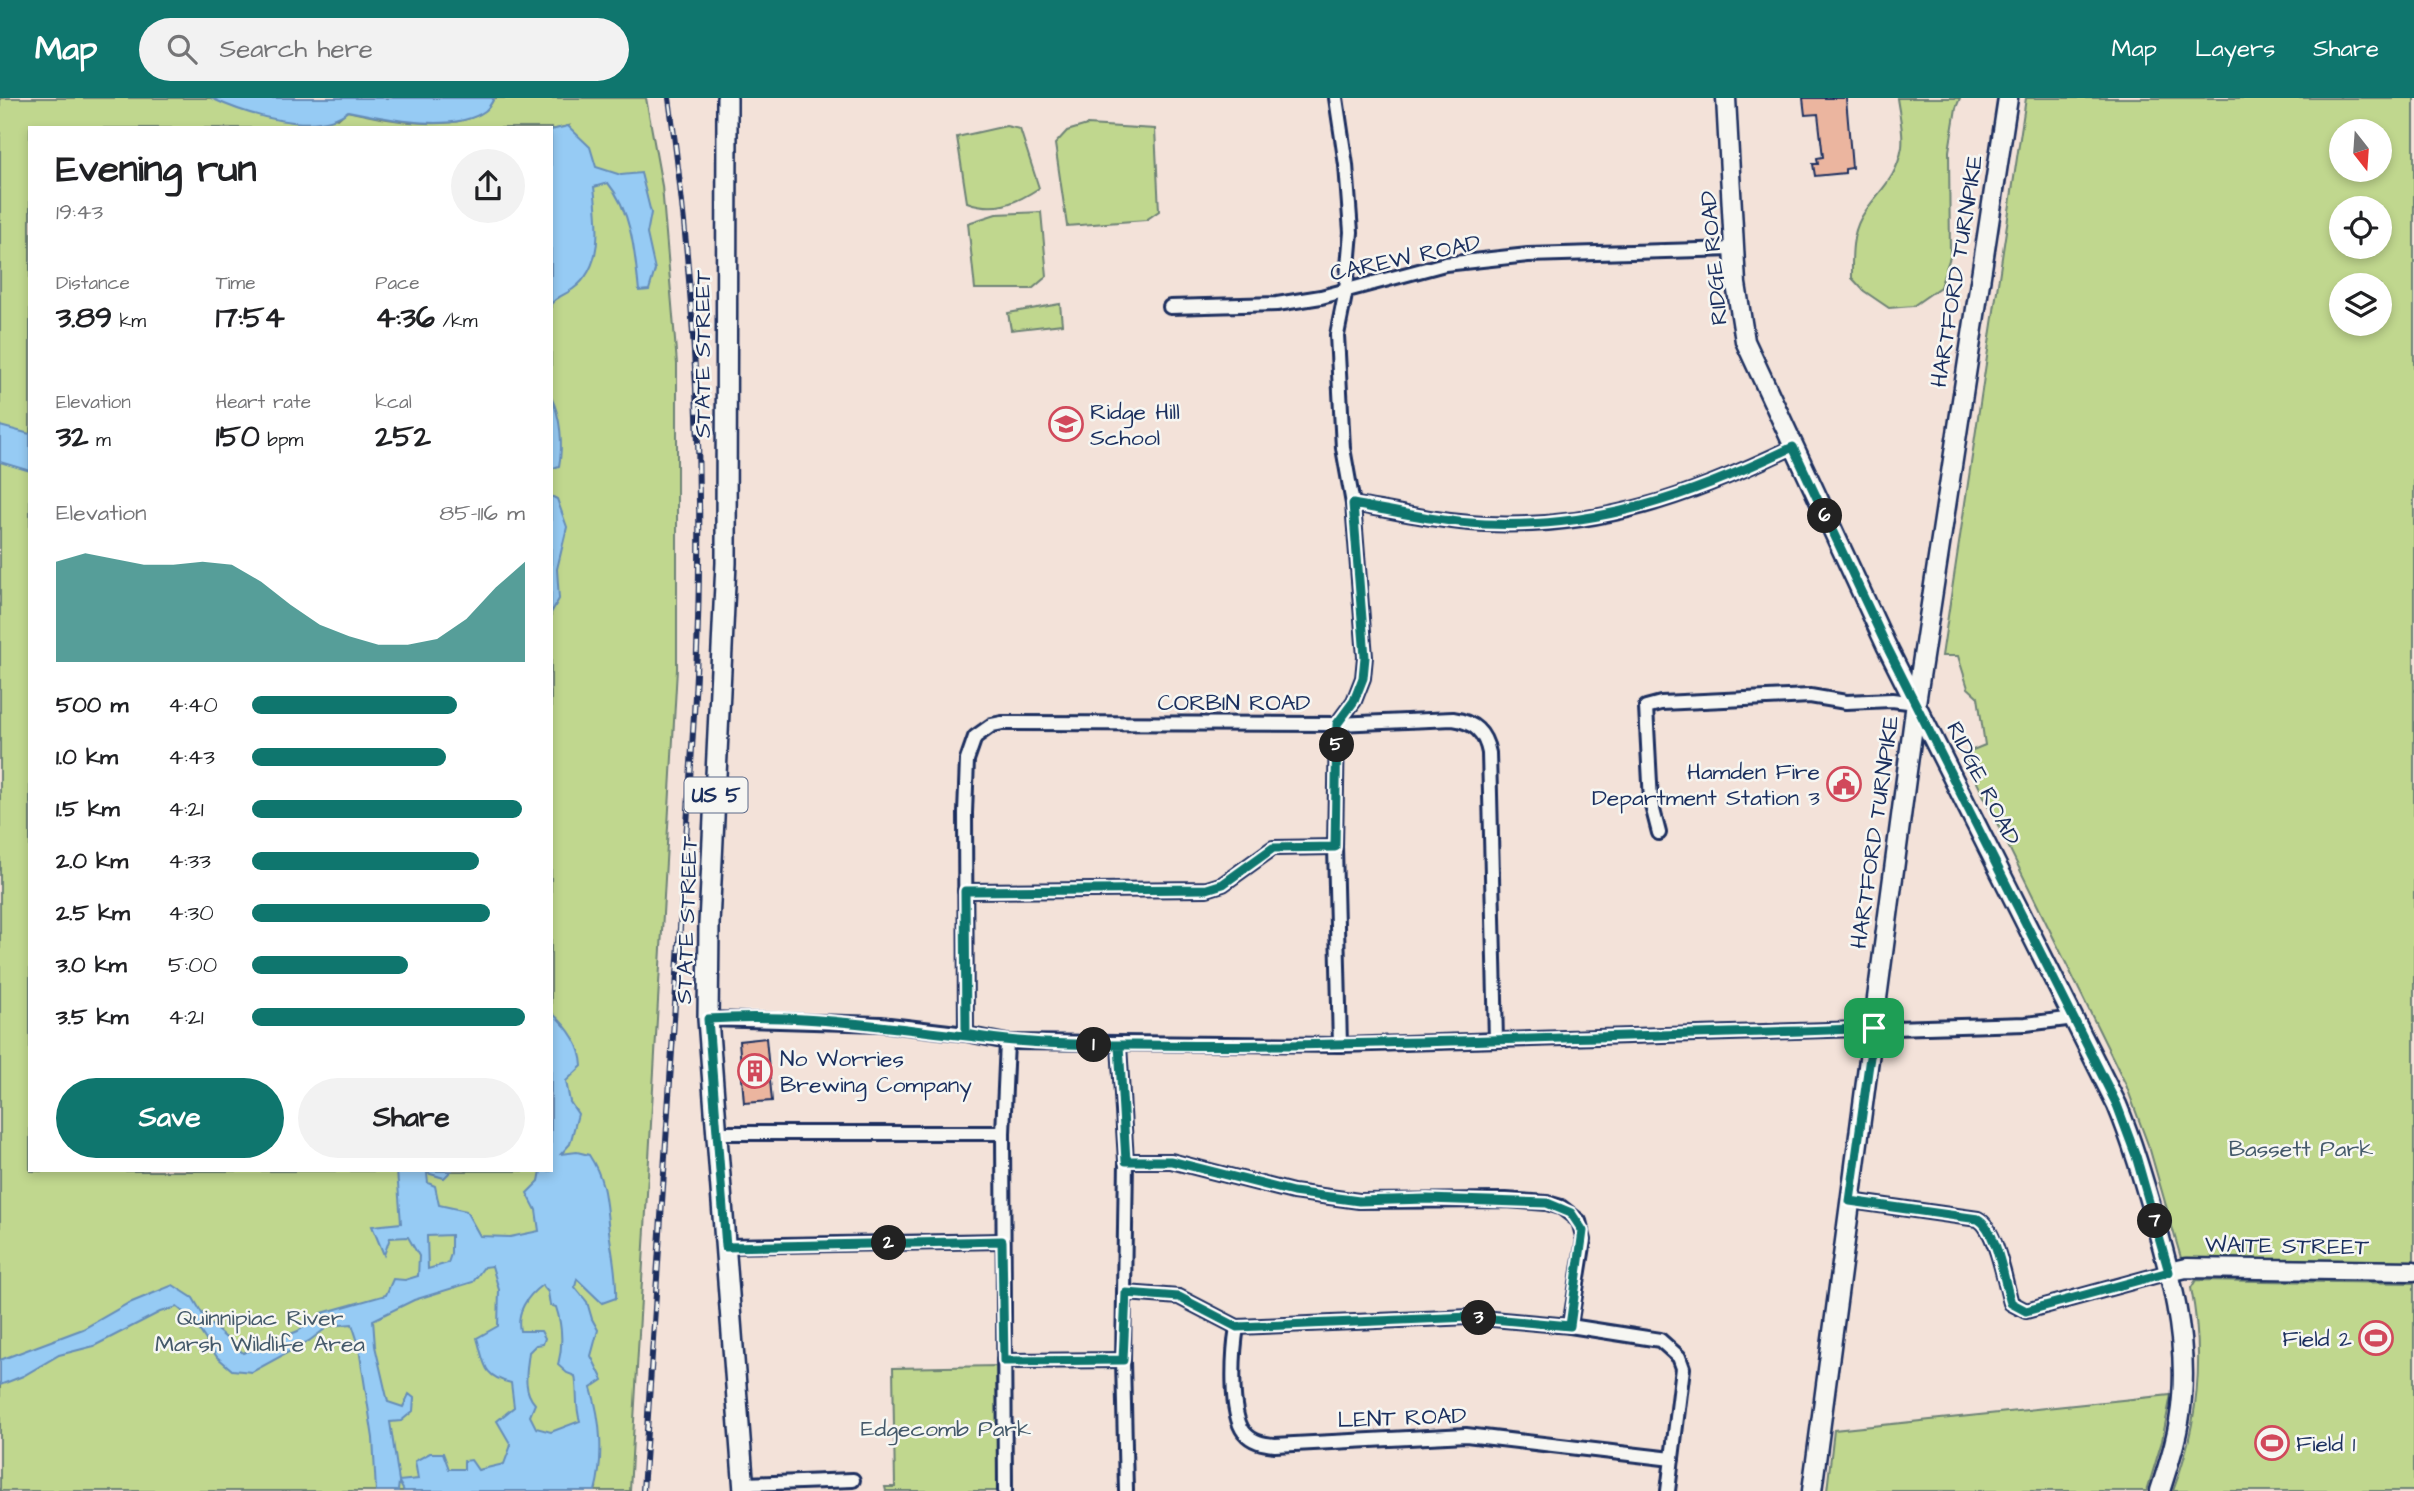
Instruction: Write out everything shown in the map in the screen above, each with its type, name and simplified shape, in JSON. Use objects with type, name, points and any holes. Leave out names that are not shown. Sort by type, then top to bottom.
[{"type":"main road","name":"STATE STREET","points":[[727,98],[726,563],[709,924],[708,1019],[744,1488]]},
{"type":"main road","name":"RIDGE ROAD","points":[[1726,98],[1738,311],[1745,341],[1916,703],[2123,1121],[2169,1272],[2182,1342],[2183,1388],[2176,1438],[2160,1491]]},
{"type":"main road","name":"HARTFORD TURNPIKE","points":[[1812,1491],[1916,703],[2008,98]]},
{"type":"main road","name":"WAITE STREET","points":[[2169,1272],[2186,1268],[2414,1271]]},
{"type":"street","points":[[1336,98],[1346,165],[1351,232],[1346,290],[1337,335],[1343,447],[1353,504],[1365,657],[1363,678],[1354,701],[1337,724],[1335,847],[1340,1045]]},
{"type":"street","name":"CAREW ROAD","points":[[1170,307],[1277,304],[1346,290],[1445,264],[1528,254],[1734,249]]},
{"type":"street","points":[[1353,504],[1485,524],[1561,522],[1602,517],[1679,496],[1793,447]]},
{"type":"street","points":[[1659,833],[1651,802],[1646,707],[1661,703],[1810,696],[1846,702],[1892,700],[1916,703]]},
{"type":"street","name":"CORBIN ROAD","points":[[966,1034],[967,760],[975,737],[992,725],[1337,724],[1453,719],[1471,723],[1483,736],[1489,753],[1496,1040]]},
{"type":"street","points":[[965,891],[1207,889],[1223,884],[1273,848],[1335,847]]},
{"type":"street","points":[[708,1019],[881,1024],[966,1034],[1007,1042],[1340,1045],[2025,1024],[2074,1018]]},
{"type":"street","points":[[1005,1491],[1002,1241],[1007,1042]]},
{"type":"street","points":[[1119,1045],[1126,1161],[1123,1360],[1126,1491]]},
{"type":"street","points":[[716,1133],[1003,1133]]},
{"type":"street","points":[[1126,1161],[1171,1161],[1293,1192],[1359,1201],[1506,1200],[1547,1203],[1561,1207],[1578,1221],[1583,1231],[1570,1326]]},
{"type":"street","name":"WAITE STREET","points":[[1850,1201],[1978,1219],[1985,1223],[1992,1237],[2011,1303],[2026,1311],[2169,1272]]},
{"type":"street","points":[[726,1247],[1002,1241]]},
{"type":"street","points":[[1126,1293],[1179,1297],[1237,1327],[1470,1317],[1570,1326],[1660,1340],[1679,1357],[1683,1368],[1668,1491]]},
{"type":"street","name":"LENT ROAD","points":[[1237,1327],[1233,1349],[1236,1409],[1245,1434],[1259,1443],[1275,1445],[1466,1435],[1672,1459]]},
{"type":"street","points":[[1004,1361],[1123,1360]]},
{"type":"street","points":[[744,1488],[853,1480]]},
{"type":"green space","name":"Quinnipiac River Marsh Wildlife Area","points":[[0,98],[211,98],[338,119],[347,111],[398,121],[436,123],[471,118],[485,110],[494,98],[646,98],[662,186],[677,364],[677,669],[630,1491],[595,1491],[596,1488],[575,1491],[0,1491]]},
{"type":"green space","points":[[1897,98],[1960,98],[1949,151],[1950,257],[1940,287],[1913,306],[1889,308],[1864,291],[1852,278],[1852,255],[1855,232],[1861,218],[1891,178],[1899,159],[1902,135]]},
{"type":"green space","name":"Bassett Park","points":[[2026,98],[2414,98],[2414,1261],[2181,1258],[2150,1150],[2126,1085],[1963,754],[1985,745],[1978,697],[1968,688],[1958,656],[1942,656]]},
{"type":"green space","points":[[1087,125],[1155,129],[1159,211],[1146,220],[1067,226],[1055,144],[1067,131]]},
{"type":"green space","points":[[1006,126],[1020,129],[1039,188],[1004,205],[986,206],[967,202],[957,137]]},
{"type":"green space","points":[[1041,212],[1047,276],[1032,289],[975,289],[968,223],[996,214]]},
{"type":"green space","points":[[1060,304],[1062,324],[1011,330],[1008,313]]},
{"type":"green space","points":[[2196,1280],[2414,1283],[2414,1491],[2173,1491],[2188,1441],[2197,1391],[2198,1340],[2191,1288]]},
{"type":"green space","name":"Edgecomb Park","points":[[996,1366],[999,1491],[886,1491],[885,1487],[895,1487],[893,1368]]},
{"type":"green space","points":[[2171,1395],[2162,1441],[2147,1491],[1827,1491],[1834,1430]]},
{"type":"water","points":[[211,98],[494,98],[486,110],[455,122],[398,120],[348,111],[334,119],[300,123],[261,116]]},
{"type":"water","points":[[568,126],[590,147],[596,167],[621,175],[641,173],[651,213],[647,234],[655,270],[649,290],[639,291],[634,248],[627,220],[608,183],[594,187],[598,228],[595,256],[590,268],[573,289],[553,302],[553,130]]},
{"type":"water","points":[[553,402],[561,440],[559,466],[553,468]]},
{"type":"water","points":[[0,426],[28,433],[28,470],[0,462]]},
{"type":"water","points":[[553,497],[557,499],[567,527],[557,569],[559,599],[553,610]]},
{"type":"water","points":[[553,1014],[572,1036],[579,1050],[582,1066],[566,1081],[570,1102],[578,1114],[570,1144],[561,1154],[577,1152],[589,1155],[600,1176],[615,1275],[616,1298],[602,1303],[577,1279],[575,1287],[587,1302],[598,1330],[591,1356],[603,1380],[591,1388],[600,1439],[600,1465],[595,1491],[404,1491],[399,1482],[398,1491],[376,1491],[373,1438],[358,1342],[352,1324],[329,1326],[309,1341],[252,1372],[232,1370],[217,1357],[192,1319],[177,1307],[160,1312],[94,1346],[59,1355],[23,1376],[0,1385],[0,1360],[83,1329],[127,1304],[173,1285],[193,1298],[206,1320],[243,1353],[298,1331],[322,1313],[386,1295],[393,1279],[405,1280],[418,1276],[419,1256],[408,1237],[390,1238],[384,1255],[372,1226],[401,1223],[397,1172],[450,1172],[444,1178],[427,1173],[428,1183],[435,1186],[439,1205],[466,1211],[480,1236],[510,1237],[539,1231],[536,1210],[527,1193],[539,1181],[541,1172],[553,1172]],"holes":[[[451,1235],[448,1263],[428,1269],[427,1236]],[[492,1266],[499,1290],[498,1326],[477,1338],[486,1368],[495,1377],[511,1383],[514,1407],[497,1421],[511,1445],[504,1464],[478,1470],[471,1460],[464,1461],[464,1469],[449,1469],[443,1453],[430,1453],[415,1461],[418,1479],[399,1481],[390,1422],[401,1421],[413,1411],[414,1398],[409,1394],[403,1407],[388,1402],[375,1346],[373,1320],[414,1300],[473,1282],[484,1267]],[[542,1285],[548,1292],[550,1305],[556,1307],[560,1321],[561,1350],[558,1365],[575,1376],[580,1421],[551,1432],[536,1428],[530,1416],[535,1404],[528,1392],[526,1380],[529,1352],[536,1345],[543,1344],[545,1338],[541,1331],[520,1331],[519,1324],[527,1299]]]},
{"type":"building","points":[[1803,98],[1846,98],[1852,168],[1845,169],[1845,173],[1815,176],[1813,164],[1818,164],[1817,158],[1823,157],[1818,114],[1805,115]]},
{"type":"building","name":"No Worries Brewing Company","points":[[766,1038],[772,1101],[744,1103],[739,1041]]},
{"type":"railway","points":[[643,1491],[691,763],[698,616],[698,449],[693,332],[669,98]]},
{"type":"place","name":"Ridge Hill School","points":[[1066,424]]},
{"type":"place","name":"Hamden Fire Department Station 3","points":[[1844,784]]},
{"type":"place","name":"No Worries Brewing Company","points":[[755,1071]]},
{"type":"place","name":"Field 2","points":[[2376,1338]]},
{"type":"place","name":"Field 1","points":[[2272,1443]]},
{"type":"route","points":[[1874,1028],[1340,1045],[1119,1045],[1007,1042],[966,1034],[881,1024],[708,1019],[726,1247],[1002,1241],[1004,1361],[1123,1360],[1126,1293],[1179,1297],[1237,1327],[1432,1317],[1470,1317],[1570,1326],[1584,1240],[1578,1221],[1561,1207],[1547,1203],[1506,1200],[1359,1201],[1293,1192],[1171,1161],[1126,1161],[1119,1045],[1063,1044],[1007,1042],[966,1034],[965,891],[1207,889],[1223,884],[1273,848],[1335,847],[1337,724],[1354,701],[1363,678],[1365,657],[1353,504],[1485,524],[1561,522],[1602,517],[1702,488],[1793,447],[1886,645],[2117,1105],[2136,1156],[2169,1272],[2026,1311],[2011,1303],[1992,1237],[1985,1223],[1978,1219],[1850,1201],[1874,1028]]}]
